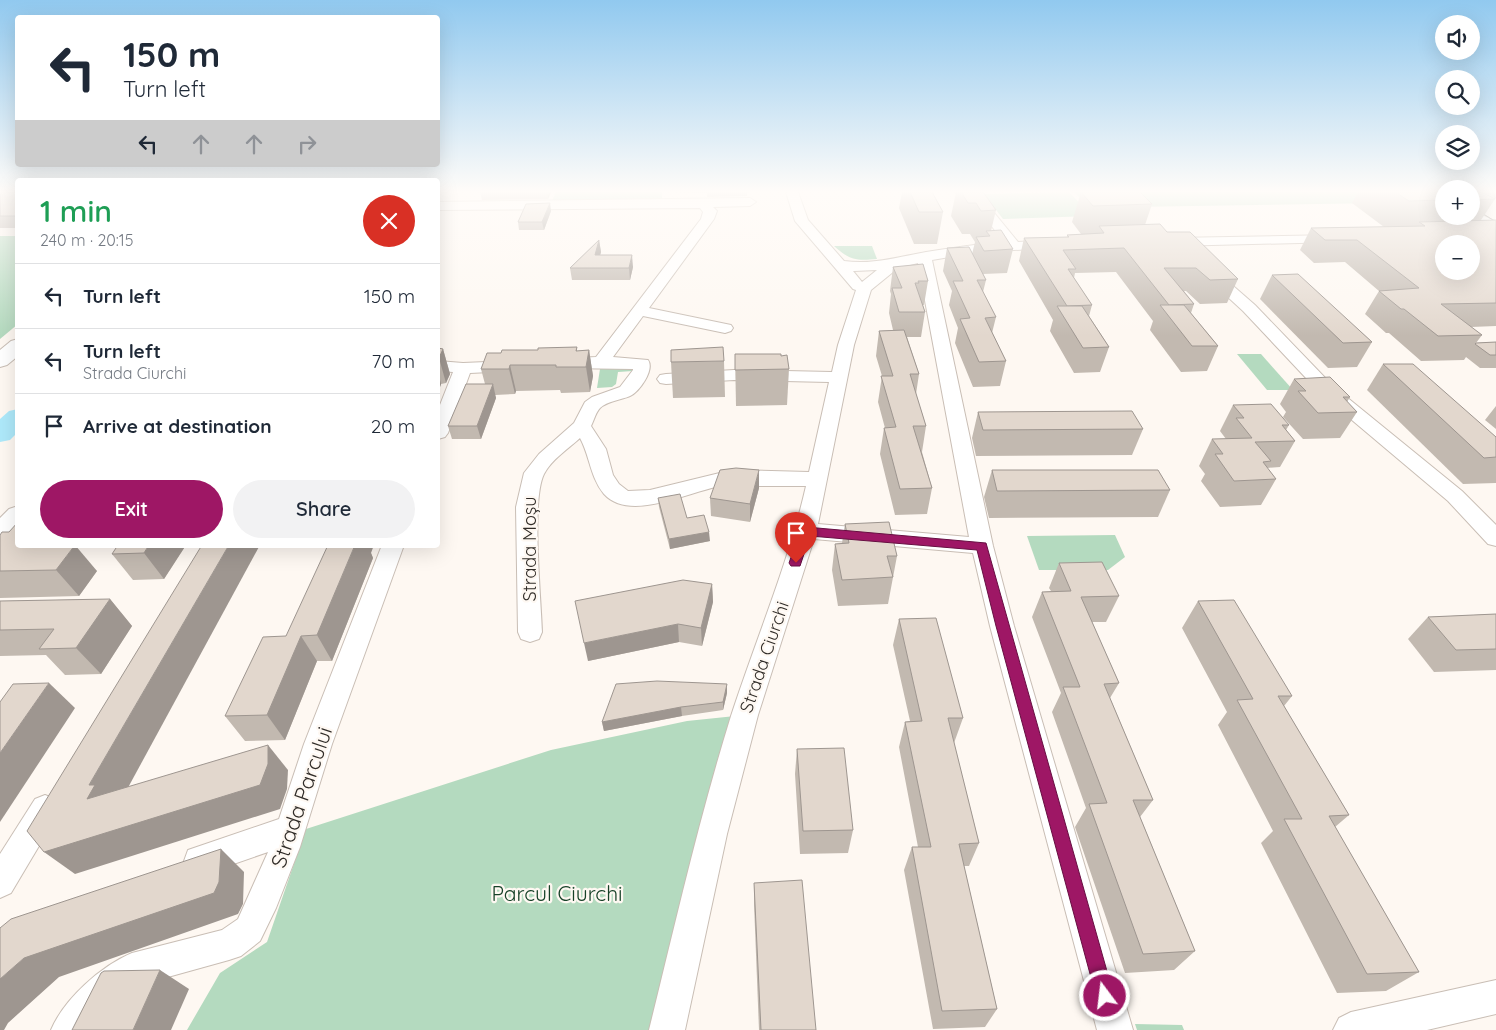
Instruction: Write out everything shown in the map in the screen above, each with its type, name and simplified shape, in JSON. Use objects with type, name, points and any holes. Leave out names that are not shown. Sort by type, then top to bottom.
[{"type":"main road","points":[[0,361],[15,348]]},
{"type":"main road","points":[[0,536],[15,518]]},
{"type":"street","points":[[543,364],[603,362],[638,310],[691,240]]},
{"type":"street","points":[[818,240],[858,286],[864,288],[893,265]]},
{"type":"street","points":[[1009,240],[1013,245]]},
{"type":"street","points":[[1162,241],[1182,243],[1281,240]]},
{"type":"street","points":[[1182,243],[1249,308],[1327,390],[1455,496],[1496,538]]},
{"type":"street","points":[[840,265],[893,265],[950,252],[1013,245],[1068,244]]},
{"type":"street","points":[[924,257],[982,546],[1002,626],[1115,1030]]},
{"type":"street","name":"Strada Ciurchi","points":[[667,1030],[712,834],[745,715],[806,532],[846,345],[864,288]]},
{"type":"street","points":[[638,310],[725,328]]},
{"type":"street","name":"Strada Moșu","points":[[530,632],[527,507],[534,473],[546,458],[582,426],[591,406],[598,401],[626,391],[642,371],[642,364],[603,362]]},
{"type":"street","points":[[440,366],[464,368],[523,365]]},
{"type":"street","points":[[440,428],[464,368]]},
{"type":"street","points":[[666,379],[734,375],[840,377]]},
{"type":"street","points":[[582,426],[596,450],[603,476],[612,489],[622,497],[634,499],[650,496],[732,476],[758,479],[818,479]]},
{"type":"street","points":[[806,532],[982,546]]},
{"type":"street","name":"Strada Parcului","points":[[69,1030],[108,986],[132,970],[229,944],[249,930],[266,897],[318,744],[392,548]]},
{"type":"street","points":[[0,882],[56,792]]},
{"type":"street","points":[[168,872],[290,830]]},
{"type":"street","points":[[1351,1030],[1496,997]]},
{"type":"green space","points":[[0,240],[15,240],[15,326],[0,339]]},
{"type":"green space","points":[[834,246],[872,246],[877,259],[863,260],[849,257]]},
{"type":"green space","points":[[1237,354],[1261,354],[1293,390],[1267,390]]},
{"type":"green space","points":[[633,368],[633,371],[618,372],[616,384],[612,387],[597,388],[600,369]]},
{"type":"green space","points":[[1115,535],[1125,557],[1108,570],[1039,570],[1027,536]]},
{"type":"green space","name":"Parcul Ciurchi","points":[[745,715],[667,1030],[187,1030],[220,973],[267,942],[306,829],[551,750],[687,721]]},
{"type":"green space","points":[[1135,1024],[1182,1025],[1184,1030],[1137,1030]]},
{"type":"building","points":[[599,240],[595,255],[632,255],[629,268],[570,268]]},
{"type":"building","points":[[978,240],[1007,240],[1013,249],[984,251]]},
{"type":"building","points":[[1025,240],[1198,240],[1238,279],[1210,280],[1196,268],[1164,268],[1194,304],[1169,305],[1124,248],[1063,250],[1076,269],[1068,269],[1092,305],[1067,306]]},
{"type":"building","points":[[1357,240],[1435,240],[1435,280],[1480,280],[1480,240],[1496,240],[1496,303],[1441,304],[1482,335],[1438,336],[1379,291],[1419,288]]},
{"type":"building","points":[[969,247],[986,280],[977,280],[996,317],[985,318],[1006,361],[979,362],[960,319],[970,318],[953,281],[963,281],[947,248]]},
{"type":"building","points":[[923,264],[928,281],[918,281],[919,283],[915,283],[925,312],[899,312],[892,288],[902,288],[893,267]]},
{"type":"building","points":[[1298,274],[1372,342],[1343,343],[1272,275]]},
{"type":"building","points":[[1160,305],[1184,305],[1218,346],[1192,346]]},
{"type":"building","points":[[1057,306],[1082,306],[1109,347],[1083,348]]},
{"type":"building","points":[[904,330],[919,374],[910,374],[926,426],[913,426],[932,488],[900,489],[884,428],[896,427],[881,376],[893,376],[879,331]]},
{"type":"building","points":[[1496,342],[1496,355],[1490,355],[1475,344],[1476,343]]},
{"type":"building","points":[[577,347],[576,351],[589,350],[586,367],[510,365],[509,369],[481,369],[487,353],[501,353],[502,350]]},
{"type":"building","points":[[723,347],[724,361],[671,362],[671,350]]},
{"type":"building","points":[[735,354],[787,355],[789,369],[735,370]]},
{"type":"building","points":[[1383,364],[1413,364],[1496,437],[1496,457],[1484,458]]},
{"type":"building","points":[[1330,377],[1350,397],[1343,397],[1357,412],[1318,413],[1298,391],[1306,391],[1294,379]]},
{"type":"building","points":[[466,384],[493,384],[477,426],[448,426]]},
{"type":"building","points":[[1271,404],[1289,425],[1282,425],[1295,441],[1255,442],[1271,461],[1263,462],[1276,479],[1234,481],[1215,454],[1223,454],[1212,439],[1252,438],[1236,418],[1244,418],[1233,405]]},
{"type":"building","points":[[1132,411],[1143,429],[983,430],[978,412]]},
{"type":"building","points":[[736,468],[759,470],[750,504],[710,498],[720,470]]},
{"type":"building","points":[[992,470],[1158,470],[1170,490],[997,491]]},
{"type":"building","points":[[680,494],[687,518],[704,515],[709,532],[669,539],[658,498]]},
{"type":"building","points":[[889,522],[897,556],[887,556],[893,577],[842,580],[835,544],[849,543],[845,524]]},
{"type":"building","points":[[15,525],[15,548],[73,548],[56,570],[0,571],[0,535],[2,532],[9,532]]},
{"type":"building","points":[[116,548],[147,548],[144,553],[112,554]]},
{"type":"building","points":[[200,548],[227,548],[89,785],[95,785],[87,799],[268,745],[268,764],[260,785],[44,852],[27,831]]},
{"type":"building","points":[[327,548],[354,548],[317,635],[301,636],[267,715],[225,716],[263,637],[286,636]]},
{"type":"building","points":[[1102,562],[1119,596],[1081,597],[1119,683],[1104,684],[1153,800],[1133,800],[1195,951],[1143,954],[1089,804],[1107,803],[1063,687],[1080,687],[1042,592],[1071,591],[1059,563]]},
{"type":"building","points":[[683,580],[712,584],[701,628],[678,624],[584,643],[575,601]]},
{"type":"building","points":[[110,599],[76,648],[39,649],[54,629],[0,630],[0,601]]},
{"type":"building","points":[[1234,600],[1292,696],[1278,696],[1349,815],[1329,816],[1419,972],[1367,974],[1284,819],[1302,819],[1237,700],[1253,699],[1198,601]]},
{"type":"building","points":[[1496,614],[1496,649],[1456,650],[1428,617]]},
{"type":"building","points":[[936,618],[963,718],[948,718],[979,843],[959,844],[997,1009],[942,1011],[912,847],[931,847],[905,722],[922,721],[899,619]]},
{"type":"building","points":[[657,681],[727,684],[723,702],[681,707],[602,722],[616,684]]},
{"type":"building","points":[[49,683],[0,753],[0,702],[13,684]]},
{"type":"building","points":[[844,748],[853,830],[803,831],[797,749]]},
{"type":"building","points":[[221,849],[219,882],[214,893],[24,958],[0,979],[0,928],[11,919]]},
{"type":"building","points":[[802,880],[816,1030],[761,1030],[754,883]]},
{"type":"building","points":[[160,970],[133,1030],[72,1030],[101,973],[104,971]]},
{"type":"waterway","points":[[0,434],[15,420]]},
{"type":"route","points":[[796,563],[806,532],[982,546],[1002,626],[1105,996]]}]
